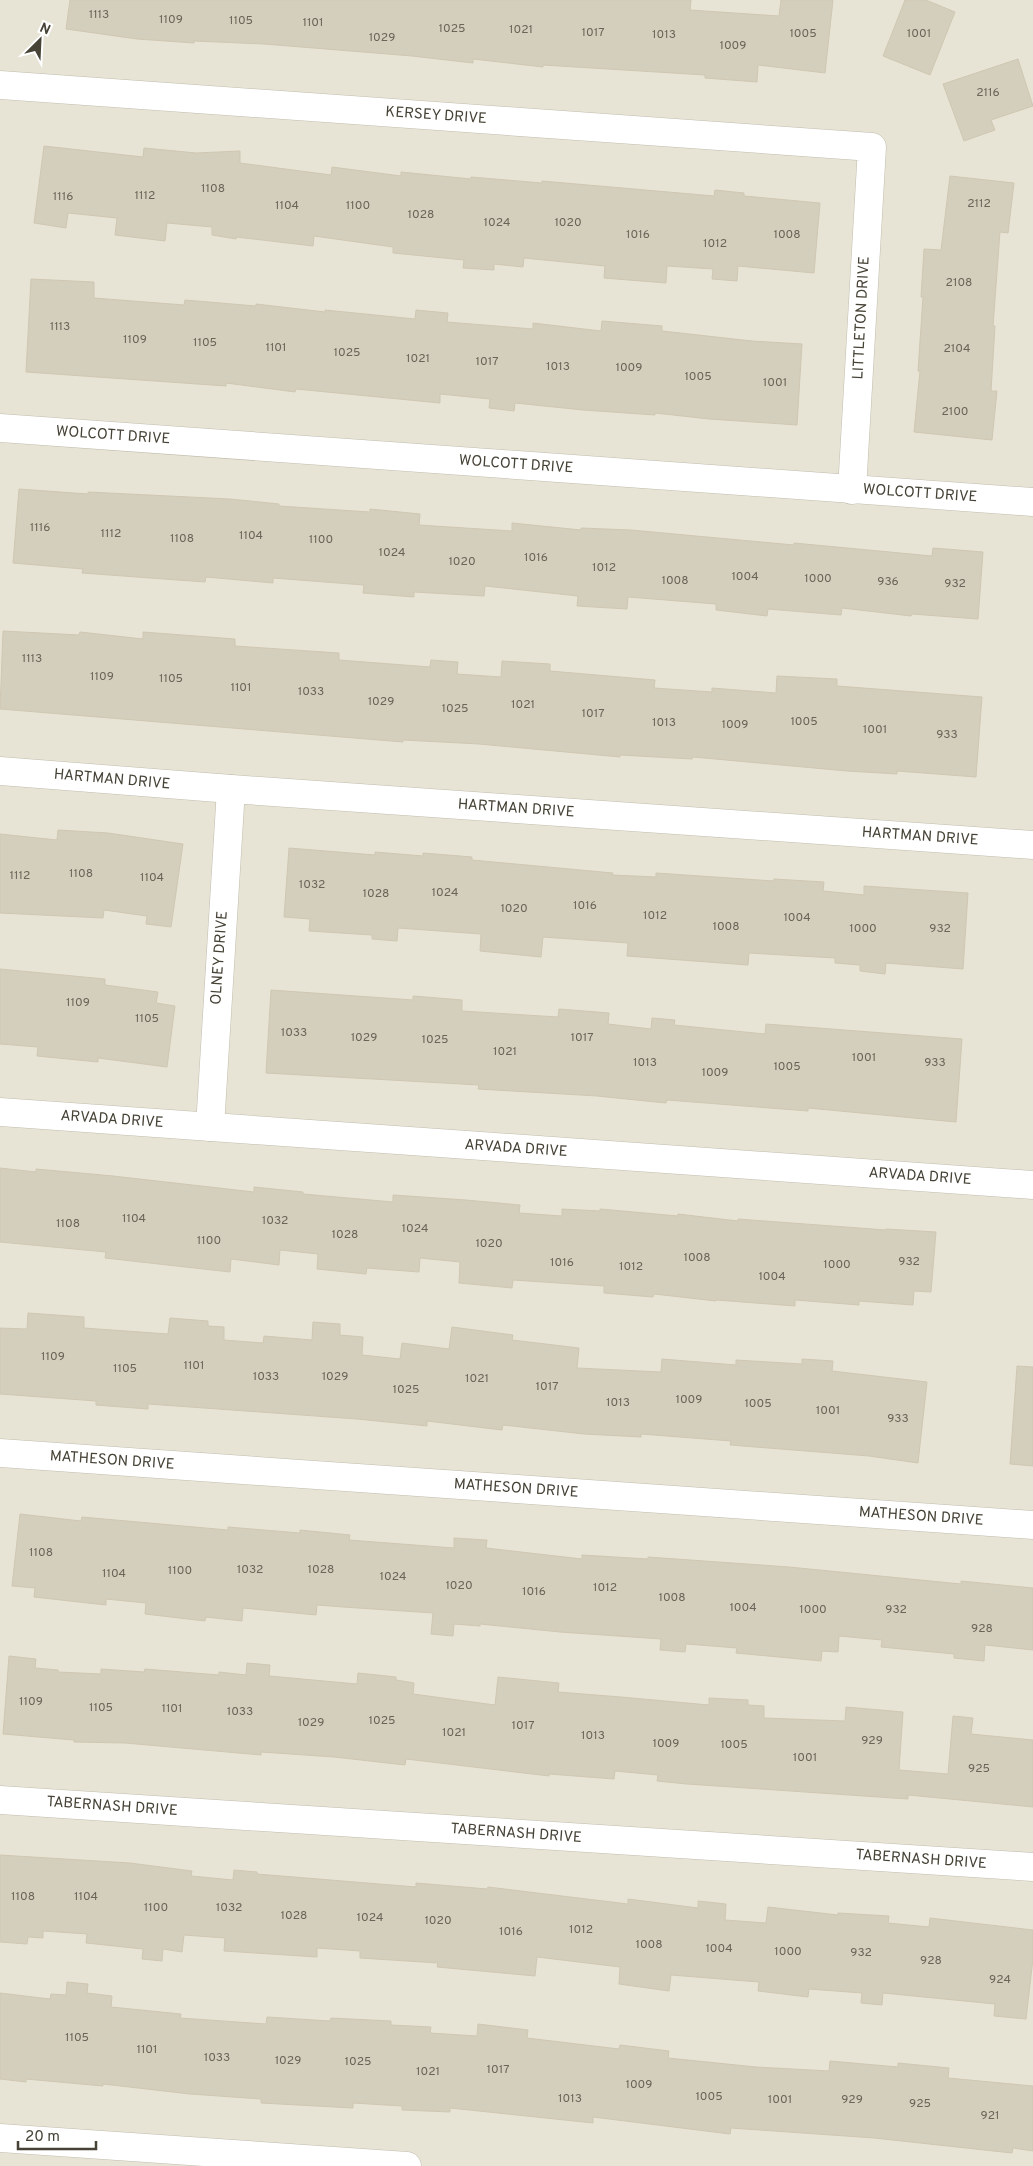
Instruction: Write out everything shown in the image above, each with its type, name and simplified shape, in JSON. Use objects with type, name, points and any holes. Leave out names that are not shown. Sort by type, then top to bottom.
[{"type":"street","name":"KERSEY DRIVE","points":[[0,85],[872,147]]},
{"type":"street","name":"LITTLETON DRIVE","points":[[852,490],[872,147]]},
{"type":"street","name":"WOLCOTT DRIVE","points":[[0,428],[1033,502]]},
{"type":"street","name":"HARTMAN DRIVE","points":[[0,771],[231,790],[1033,845]]},
{"type":"street","name":"OLNEY DRIVE","points":[[210,1128],[231,790]]},
{"type":"street","name":"ARVADA DRIVE","points":[[0,1112],[1033,1185]]},
{"type":"street","name":"MATHESON DRIVE","points":[[0,1453],[1033,1525]]},
{"type":"street","name":"TABERNASH DRIVE","points":[[0,1800],[1033,1867]]},
{"type":"street","points":[[0,2138],[407,2166]]},
{"type":"shaded area","points":[[0,0],[1033,0],[1033,2166],[0,2166]]},
{"type":"building","points":[[70,0],[691,0],[690,10],[779,16],[781,0],[833,0],[825,73],[758,65],[757,82],[705,78],[705,75],[543,65],[543,67],[473,59],[473,63],[264,44],[194,41],[194,43],[137,39],[66,29]]},
{"type":"building","points":[[905,0],[926,0],[955,12],[930,75],[883,56]]},
{"type":"building","points":[[1018,59],[1033,106],[991,120],[995,130],[964,141],[943,84]]},
{"type":"building","points":[[44,146],[143,157],[144,148],[196,153],[240,151],[240,163],[331,175],[332,167],[401,176],[401,172],[471,179],[471,177],[542,183],[542,181],[714,196],[715,190],[744,193],[744,196],[820,203],[814,273],[738,266],[737,281],[712,279],[713,269],[667,266],[666,283],[604,278],[605,266],[524,258],[523,267],[494,264],[494,270],[463,268],[464,260],[393,253],[393,247],[314,236],[313,246],[236,237],[236,239],[212,235],[212,227],[167,223],[165,241],[115,235],[117,218],[68,213],[66,228],[34,223]]},
{"type":"building","points":[[950,176],[1014,183],[1008,233],[1000,232],[993,326],[995,326],[991,391],[997,391],[992,440],[914,432],[920,371],[918,371],[924,249],[941,250]]},
{"type":"building","points":[[31,279],[94,282],[94,298],[184,305],[185,300],[256,306],[256,304],[415,319],[416,310],[448,313],[447,322],[533,329],[533,323],[601,331],[602,321],[662,326],[662,331],[752,341],[802,344],[797,425],[655,413],[655,415],[583,410],[515,403],[514,411],[489,408],[490,399],[440,394],[440,403],[296,389],[295,392],[226,383],[226,386],[26,372]]},
{"type":"building","points":[[19,489],[88,494],[88,492],[230,499],[279,504],[279,506],[370,512],[370,509],[420,514],[419,525],[512,531],[512,523],[581,530],[581,528],[631,530],[932,556],[933,548],[983,552],[978,619],[912,614],[911,616],[842,608],[841,615],[768,609],[767,616],[716,610],[716,604],[628,597],[627,609],[577,606],[578,596],[485,586],[484,596],[414,592],[414,597],[363,593],[364,585],[273,578],[273,583],[206,577],[205,582],[82,573],[83,569],[13,563]]},
{"type":"building","points":[[3,631],[79,635],[80,632],[143,639],[143,632],[235,639],[235,646],[339,653],[339,660],[430,667],[431,660],[458,662],[457,674],[501,677],[502,661],[550,664],[550,671],[655,680],[654,688],[712,692],[712,688],[776,693],[777,676],[837,679],[837,686],[982,697],[976,777],[897,771],[897,774],[847,771],[693,757],[692,759],[620,755],[620,757],[479,744],[403,740],[403,742],[0,709]]},
{"type":"building","points":[[58,830],[108,833],[183,844],[171,927],[146,924],[147,916],[104,910],[103,918],[0,913],[0,834],[57,840]]},
{"type":"building","points":[[289,848],[375,855],[375,852],[423,856],[423,853],[472,857],[472,860],[613,873],[612,875],[656,877],[656,873],[774,881],[774,879],[824,882],[823,891],[864,895],[864,886],[968,893],[963,969],[886,963],[885,974],[860,971],[860,965],[835,963],[835,958],[749,953],[748,965],[627,956],[628,943],[543,937],[541,957],[480,951],[481,934],[398,928],[397,941],[372,939],[372,935],[309,931],[310,919],[284,917]]},
{"type":"building","points":[[0,969],[105,979],[105,985],[158,992],[156,1003],[175,1006],[167,1067],[98,1058],[98,1062],[37,1056],[38,1047],[0,1044]]},
{"type":"building","points":[[271,990],[413,1000],[413,996],[462,1000],[462,1011],[558,1017],[559,1009],[609,1013],[608,1024],[651,1029],[652,1018],[675,1020],[674,1025],[765,1034],[766,1024],[962,1039],[956,1122],[808,1108],[808,1111],[667,1100],[666,1103],[597,1096],[478,1089],[479,1085],[266,1073]]},
{"type":"building","points":[[0,1168],[36,1172],[36,1169],[113,1176],[254,1192],[254,1187],[303,1192],[303,1194],[393,1202],[393,1195],[466,1200],[520,1205],[519,1213],[562,1216],[562,1209],[600,1211],[600,1209],[678,1216],[678,1214],[738,1221],[738,1219],[936,1232],[931,1292],[914,1291],[913,1305],[859,1301],[859,1305],[795,1300],[795,1306],[716,1301],[654,1294],[653,1297],[604,1293],[604,1286],[513,1280],[512,1288],[459,1283],[460,1262],[420,1258],[419,1272],[367,1268],[366,1274],[317,1269],[318,1254],[280,1250],[279,1265],[231,1259],[230,1272],[105,1258],[106,1252],[0,1242]]},
{"type":"building","points":[[28,1313],[84,1317],[84,1328],[168,1334],[170,1318],[208,1321],[208,1326],[224,1327],[224,1340],[263,1343],[264,1336],[312,1340],[313,1322],[340,1324],[340,1335],[363,1337],[362,1355],[400,1359],[402,1343],[449,1349],[452,1327],[513,1335],[512,1340],[579,1348],[577,1368],[661,1372],[662,1359],[736,1365],[736,1360],[802,1364],[802,1359],[833,1361],[832,1371],[927,1382],[918,1463],[869,1456],[730,1445],[731,1441],[641,1434],[641,1437],[584,1434],[503,1425],[502,1430],[427,1421],[427,1426],[148,1404],[148,1409],[96,1405],[96,1401],[0,1394],[0,1328],[27,1329]]},
{"type":"building","points":[[1017,1366],[1033,1367],[1033,1466],[1010,1464]]},
{"type":"building","points":[[20,1514],[81,1521],[82,1517],[228,1530],[228,1527],[300,1533],[300,1530],[350,1535],[349,1540],[454,1548],[454,1538],[487,1540],[486,1548],[582,1559],[582,1555],[648,1559],[648,1557],[789,1567],[961,1584],[961,1581],[1033,1588],[1033,1650],[985,1645],[984,1661],[954,1658],[954,1654],[881,1647],[882,1640],[839,1636],[838,1652],[822,1651],[821,1661],[736,1653],[737,1648],[686,1644],[685,1652],[660,1650],[661,1639],[480,1624],[480,1626],[454,1624],[453,1636],[431,1634],[433,1613],[317,1605],[316,1615],[243,1608],[242,1621],[206,1617],[205,1621],[145,1614],[146,1603],[106,1599],[106,1605],[34,1597],[35,1588],[12,1586]]},
{"type":"building","points":[[9,1656],[36,1659],[35,1668],[58,1670],[58,1672],[101,1674],[101,1669],[144,1672],[145,1669],[219,1675],[219,1672],[246,1675],[247,1663],[270,1665],[269,1676],[357,1684],[358,1673],[396,1677],[396,1680],[414,1683],[413,1694],[495,1705],[498,1677],[559,1683],[558,1692],[709,1705],[709,1698],[748,1700],[748,1705],[764,1706],[764,1718],[845,1721],[846,1707],[903,1712],[899,1770],[948,1774],[953,1716],[973,1718],[971,1734],[1033,1740],[1033,1807],[908,1795],[908,1799],[687,1784],[657,1781],[658,1775],[615,1771],[614,1779],[549,1774],[549,1776],[406,1759],[405,1765],[334,1757],[261,1752],[261,1755],[125,1743],[74,1742],[74,1740],[3,1734]]},
{"type":"building","points":[[0,1855],[130,1863],[192,1871],[191,1876],[233,1880],[234,1870],[257,1872],[257,1874],[416,1887],[416,1883],[487,1889],[488,1887],[628,1904],[628,1899],[698,1908],[698,1901],[726,1904],[725,1920],[766,1923],[768,1907],[838,1915],[838,1913],[889,1916],[888,1923],[929,1927],[930,1918],[1033,1930],[1033,1959],[1026,2019],[994,2016],[995,2004],[883,1993],[882,2005],[861,2003],[862,1993],[809,1989],[808,1997],[758,1991],[759,1982],[671,1975],[669,1991],[619,1984],[620,1967],[537,1957],[535,1976],[437,1967],[438,1963],[360,1958],[360,1951],[317,1948],[317,1957],[224,1951],[225,1938],[184,1935],[182,1952],[163,1949],[162,1961],[142,1959],[143,1949],[86,1943],[87,1934],[43,1931],[43,1938],[28,1937],[27,1944],[0,1942]]},
{"type":"building","points":[[67,1982],[88,1984],[87,1993],[112,1996],[111,2007],[181,2014],[180,2018],[266,2024],[267,2017],[330,2021],[331,2018],[391,2021],[391,2025],[431,2027],[430,2033],[477,2036],[478,2024],[528,2030],[527,2038],[619,2049],[620,2045],[669,2051],[668,2058],[756,2067],[829,2071],[830,2061],[898,2067],[898,2063],[949,2068],[948,2078],[1033,2086],[1033,2151],[1013,2148],[1012,2153],[874,2138],[731,2128],[730,2134],[593,2117],[593,2123],[450,2108],[450,2112],[402,2110],[402,2106],[353,2103],[353,2108],[261,2103],[261,2099],[190,2094],[103,2084],[103,2086],[26,2079],[26,2082],[0,2079],[0,1993],[50,1999],[51,1994],[66,1995]]}]
